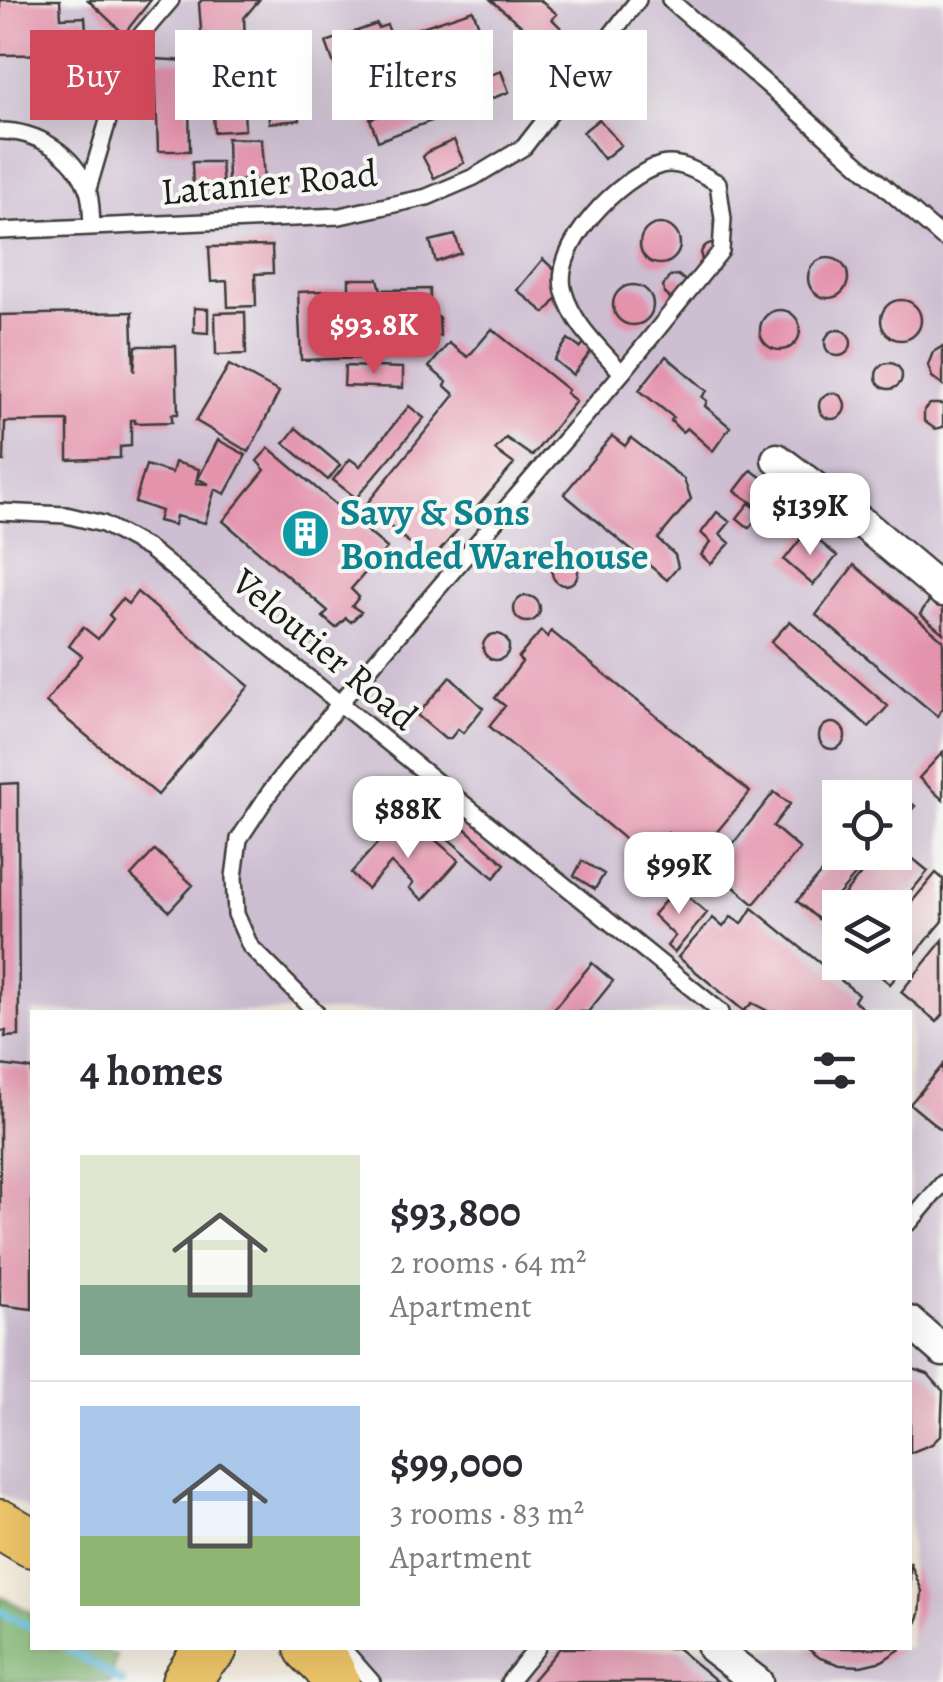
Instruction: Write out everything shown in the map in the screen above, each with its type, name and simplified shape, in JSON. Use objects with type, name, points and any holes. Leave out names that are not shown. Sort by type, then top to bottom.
[{"type":"main road","points":[[0,1524],[30,1541]]},
{"type":"main road","points":[[158,1650],[176,1682]]},
{"type":"main road","points":[[186,1682],[210,1650]]},
{"type":"street","points":[[777,459],[943,591]]},
{"type":"street","points":[[912,1324],[943,1351]]},
{"type":"street","points":[[715,1650],[758,1682]]},
{"type":"lane","points":[[92,227],[88,190],[129,49],[171,0]]},
{"type":"lane","name":"Latanier Road","points":[[0,231],[340,216],[428,197],[474,177],[524,147],[638,0]]},
{"type":"lane","points":[[670,0],[943,238]]},
{"type":"lane","points":[[0,131],[47,141],[71,162],[88,190]]},
{"type":"lane","points":[[314,1010],[250,946],[236,914],[234,877],[239,839],[270,792],[339,704],[622,372],[721,251],[723,220],[718,183],[689,167],[664,164],[631,179],[590,217],[566,258],[562,289],[582,329],[622,372]]},
{"type":"lane","name":"Veloutier Road","points":[[0,512],[66,515],[104,524],[149,549],[719,1010]]},
{"type":"lane","points":[[912,1220],[943,1183]]},
{"type":"lane","points":[[509,1682],[535,1650]]},
{"type":"shaded area","points":[[0,0],[943,0],[943,1682],[324,1682],[293,1650],[912,1650],[912,1010],[30,1010],[30,1510],[0,1494]]},
{"type":"green space","points":[[0,1596],[30,1612],[30,1650],[103,1650],[116,1656],[110,1682],[0,1682]]},
{"type":"building","points":[[0,0],[60,0],[61,18],[85,17],[86,30],[30,30],[30,55],[0,55]]},
{"type":"building","points":[[88,0],[151,0],[127,30],[120,30]]},
{"type":"building","points":[[259,0],[244,18],[245,30],[201,30],[199,3]]},
{"type":"building","points":[[491,0],[540,0],[557,14],[552,19],[563,30],[527,30]]},
{"type":"building","points":[[473,10],[480,30],[413,30]]},
{"type":"building","points":[[377,24],[378,28],[387,25],[389,30],[360,30]]},
{"type":"building","points":[[155,59],[175,60],[175,120],[189,120],[190,151],[158,151]]},
{"type":"building","points":[[501,71],[509,92],[493,98],[493,74]]},
{"type":"building","points":[[213,120],[245,120],[245,130],[214,132]]},
{"type":"building","points":[[370,120],[434,120],[378,141]]},
{"type":"building","points":[[600,120],[621,145],[604,159],[583,132]]},
{"type":"building","points":[[227,138],[261,139],[264,180],[228,181]]},
{"type":"building","points":[[454,140],[464,163],[434,178],[423,157]]},
{"type":"building","points":[[192,162],[221,162],[223,189],[193,189]]},
{"type":"building","points":[[660,224],[674,230],[680,244],[674,258],[660,264],[646,258],[640,244],[646,230]]},
{"type":"building","points":[[455,235],[461,253],[436,262],[430,241]]},
{"type":"building","points":[[713,243],[722,246],[722,264],[713,267],[704,264],[701,255],[704,246]]},
{"type":"building","points":[[272,246],[273,273],[255,274],[256,306],[228,307],[227,281],[211,282],[209,247]]},
{"type":"building","points":[[828,258],[842,264],[848,278],[842,292],[828,298],[814,292],[808,278],[814,264]]},
{"type":"building","points":[[543,259],[569,284],[545,313],[517,290]]},
{"type":"building","points":[[678,275],[688,283],[674,301],[664,293],[663,286],[670,276]]},
{"type":"building","points":[[349,279],[378,279],[381,290],[430,289],[430,317],[439,317],[440,336],[431,336],[431,356],[301,360],[298,292],[349,290]]},
{"type":"building","points":[[633,285],[647,291],[653,305],[647,319],[633,325],[619,319],[613,305],[619,291]]},
{"type":"building","points":[[901,300],[915,306],[921,320],[915,334],[901,340],[887,334],[881,320],[887,306]]},
{"type":"building","points":[[194,308],[208,309],[208,333],[194,332]]},
{"type":"building","points":[[780,310],[794,316],[800,330],[794,344],[780,350],[766,344],[760,330],[766,316]]},
{"type":"building","points":[[132,312],[134,372],[136,346],[176,346],[178,414],[172,414],[172,422],[131,420],[131,446],[120,447],[120,458],[68,460],[68,421],[5,422],[4,461],[0,461],[0,315]]},
{"type":"building","points":[[245,312],[246,354],[216,355],[215,313]]},
{"type":"building","points":[[492,329],[568,390],[566,393],[576,401],[532,456],[506,438],[495,450],[514,464],[431,561],[365,506],[455,395],[429,367],[449,343],[468,357]]},
{"type":"building","points":[[838,330],[847,334],[851,343],[847,352],[838,356],[829,352],[825,343],[829,334]]},
{"type":"building","points":[[568,339],[580,348],[584,343],[592,350],[573,375],[554,360]]},
{"type":"building","points":[[943,346],[943,385],[932,377],[928,365],[933,352]]},
{"type":"building","points":[[666,356],[707,391],[702,397],[707,401],[705,406],[730,427],[713,451],[687,428],[682,432],[671,421],[673,417],[639,390]]},
{"type":"building","points":[[889,363],[898,367],[902,376],[898,385],[889,389],[880,385],[876,376],[880,367]]},
{"type":"building","points":[[229,365],[279,392],[249,452],[196,421]]},
{"type":"building","points":[[345,366],[403,368],[403,388],[344,386]]},
{"type":"building","points":[[832,393],[841,397],[845,406],[841,415],[832,419],[823,415],[819,406],[823,397]]},
{"type":"building","points":[[930,404],[943,404],[943,427],[935,429],[924,421],[924,410]]},
{"type":"building","points":[[409,406],[424,418],[356,498],[333,480],[350,459],[360,466]]},
{"type":"building","points":[[296,428],[340,465],[328,480],[284,443]]},
{"type":"building","points":[[612,436],[625,446],[631,438],[684,479],[691,499],[658,539],[675,555],[678,567],[667,580],[564,494]]},
{"type":"building","points":[[218,440],[246,455],[225,494],[215,489],[205,523],[176,516],[174,525],[158,521],[161,511],[135,502],[146,465],[172,473],[175,462],[199,469],[196,483],[209,484],[198,479]]},
{"type":"building","name":"Savy & Sons Bonded Warehouse","points":[[269,448],[387,548],[351,589],[359,597],[352,606],[361,612],[351,622],[346,618],[336,628],[323,617],[328,611],[223,521],[265,470],[257,461]]},
{"type":"building","points":[[751,470],[765,480],[761,485],[769,492],[757,506],[735,491]]},
{"type":"building","points":[[749,503],[762,512],[749,528],[737,518]]},
{"type":"building","points":[[717,512],[730,522],[720,534],[730,543],[711,564],[701,555],[711,542],[701,533]]},
{"type":"building","points":[[807,531],[837,556],[813,585],[784,560]]},
{"type":"building","points":[[565,559],[574,563],[578,572],[574,581],[565,585],[556,581],[552,572],[556,563]]},
{"type":"building","points":[[854,565],[943,640],[943,708],[937,716],[816,615]]},
{"type":"building","points":[[137,592],[249,686],[158,795],[46,702],[82,656],[69,646],[83,627],[98,639],[122,599],[128,604]]},
{"type":"building","points":[[527,596],[536,600],[540,609],[536,618],[527,622],[518,618],[514,609],[518,600]]},
{"type":"building","points":[[931,598],[943,608],[943,633],[920,614]]},
{"type":"building","points":[[790,621],[888,706],[869,727],[771,642]]},
{"type":"building","points":[[541,631],[547,637],[551,631],[750,792],[696,857],[668,833],[652,851],[633,835],[628,842],[489,726],[505,706],[495,698],[522,662],[518,658]]},
{"type":"building","points":[[496,634],[505,638],[509,647],[505,656],[496,660],[487,656],[483,647],[487,638]]},
{"type":"building","points":[[450,677],[483,708],[463,733],[458,729],[450,739],[445,739],[417,715]]},
{"type":"building","points":[[832,723],[841,727],[845,736],[841,745],[832,749],[823,745],[819,736],[823,727]]},
{"type":"building","points":[[943,752],[943,800],[919,778]]},
{"type":"building","points":[[18,783],[19,1036],[5,1037],[6,1031],[0,1031],[0,784]]},
{"type":"building","points":[[774,792],[790,804],[773,826],[800,849],[754,904],[713,869]]},
{"type":"building","points":[[416,793],[425,793],[505,864],[494,878],[412,808]]},
{"type":"building","points":[[418,825],[459,860],[423,900],[409,888],[413,883],[391,863],[367,889],[351,873],[389,830],[403,842]]},
{"type":"building","points":[[155,850],[193,885],[169,911],[131,876]]},
{"type":"building","points":[[912,858],[928,871],[912,890],[848,890],[864,870],[912,870]]},
{"type":"building","points":[[582,861],[604,874],[595,889],[574,876]]},
{"type":"building","points":[[824,870],[860,870],[843,890],[822,890],[822,914],[818,919],[797,901]]},
{"type":"building","points":[[936,873],[943,879],[943,921],[912,958],[912,902]]},
{"type":"building","points":[[677,887],[707,913],[674,953],[667,946],[675,936],[653,915]]},
{"type":"building","points":[[752,908],[822,965],[822,980],[841,980],[858,994],[854,1001],[865,1010],[766,1010],[752,1003],[743,1010],[678,957],[713,918],[723,927],[731,917],[742,924]]},
{"type":"building","points":[[943,940],[943,1015],[937,1022],[901,992]]},
{"type":"building","points":[[592,963],[613,981],[590,1010],[553,1010]]},
{"type":"building","points":[[0,1065],[30,1069],[30,1309],[0,1305]]},
{"type":"building","points":[[943,1065],[943,1131],[912,1102]]},
{"type":"building","points":[[912,1369],[928,1374],[943,1391],[941,1435],[932,1444],[912,1452]]},
{"type":"building","points":[[912,1567],[922,1591],[920,1614],[912,1634]]},
{"type":"building","points":[[558,1650],[679,1650],[718,1682],[531,1682]]},
{"type":"building","points":[[810,1650],[899,1650],[882,1661],[861,1666],[840,1665]]},
{"type":"waterway","points":[[0,1611],[30,1627]]},
{"type":"waterway","points":[[70,1650],[122,1682]]},
{"type":"place","name":"Savy & Sons Bonded Warehouse","points":[[305,534]]}]
